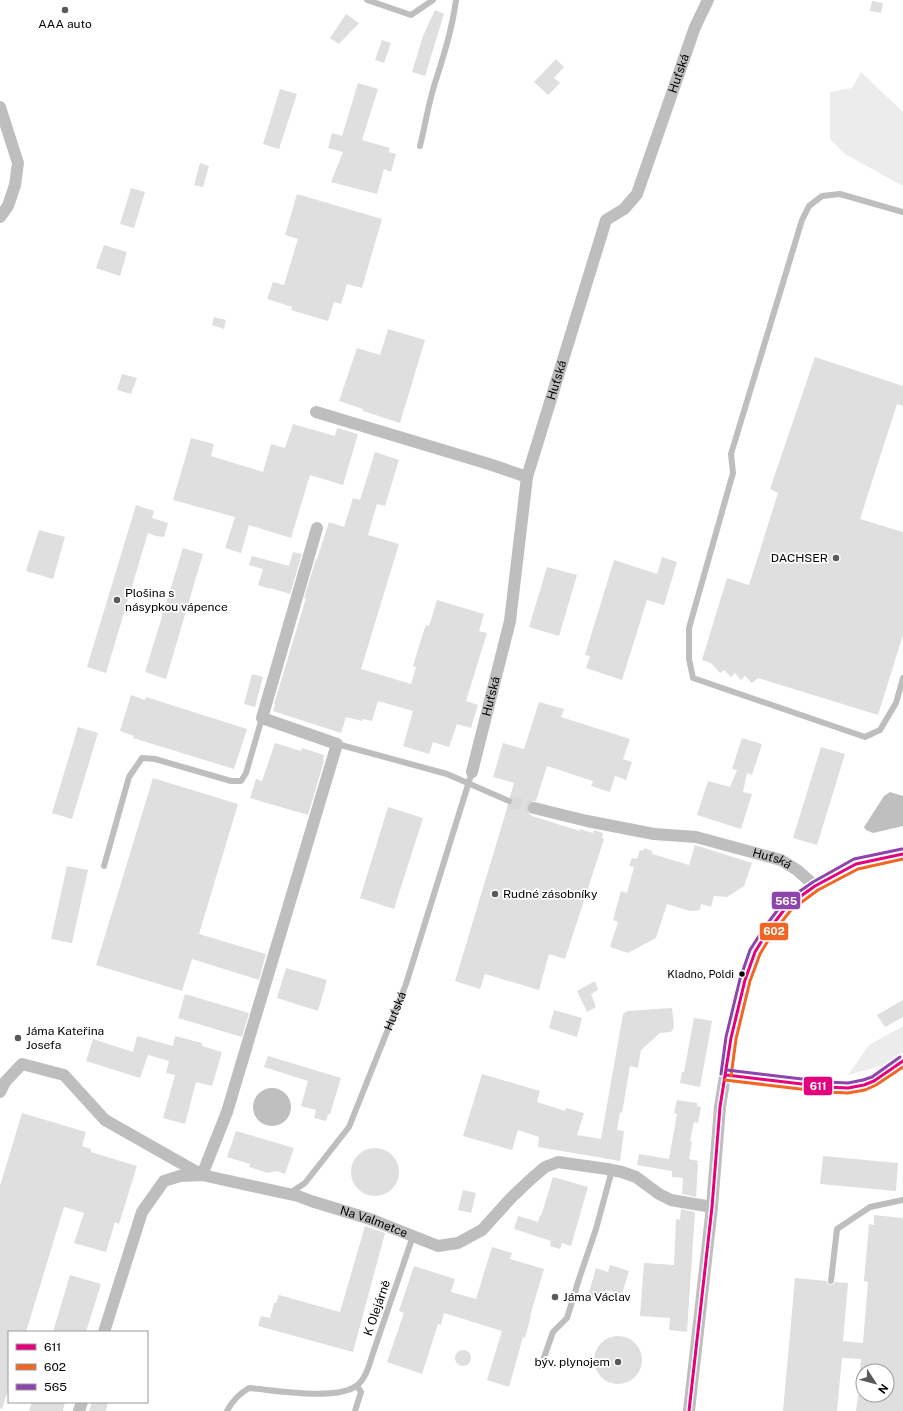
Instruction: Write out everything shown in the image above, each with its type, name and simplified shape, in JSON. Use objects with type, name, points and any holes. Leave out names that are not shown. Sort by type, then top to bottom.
[{"type":"street","name":"Huťská","points":[[470,778],[510,621],[527,477],[606,220],[624,209],[637,194],[695,27],[708,0]]},
{"type":"street","points":[[0,107],[18,163],[8,206],[0,217]]},
{"type":"street","points":[[316,412],[485,462],[527,477]]},
{"type":"street","points":[[0,1092],[5,1082],[22,1064],[64,1075],[105,1120],[202,1175],[227,1112],[337,744],[262,718],[317,528]]},
{"type":"street","name":"Huťská","points":[[534,808],[587,821],[654,834],[696,837],[781,860],[797,870],[815,886]]},
{"type":"street","points":[[689,1411],[712,1207],[720,1107],[731,1038],[745,980],[755,952],[768,931],[787,906],[815,886],[856,864],[903,854]]},
{"type":"street","points":[[726,1075],[827,1088],[848,1088],[864,1085],[874,1081],[903,1061]]},
{"type":"street","name":"Na Valmetce","points":[[104,1331],[142,1212],[164,1181],[180,1176],[202,1175],[288,1194],[370,1219],[438,1246],[458,1243],[482,1230],[531,1178],[545,1168],[558,1162],[612,1170],[636,1177],[659,1194],[671,1200],[712,1207]]},
{"type":"lane","points":[[367,0],[411,15],[433,0]]},
{"type":"lane","points":[[420,146],[434,87],[444,54],[456,0]]},
{"type":"lane","points":[[903,212],[840,194],[822,196],[809,206],[802,220],[731,454],[733,473],[689,628],[688,658],[693,678],[865,737],[880,730],[896,703],[903,678]]},
{"type":"lane","points":[[104,866],[129,776],[142,758],[155,759],[232,781],[241,781],[246,773],[262,718]]},
{"type":"lane","points":[[337,744],[447,774],[470,778],[509,801]]},
{"type":"lane","name":"Huťská","points":[[288,1194],[305,1182],[349,1127],[406,984],[470,778]]},
{"type":"lane","points":[[541,1366],[553,1332],[567,1318],[578,1279],[596,1229],[612,1170]]},
{"type":"lane","points":[[831,1281],[837,1229],[870,1207],[903,1200]]},
{"type":"lane","name":"K Olejárně","points":[[355,1411],[360,1392],[357,1386],[366,1372],[372,1356],[413,1236]]},
{"type":"lane","points":[[227,1411],[241,1392],[249,1388],[327,1395],[344,1392],[357,1386]]},
{"type":"shaded area","points":[[861,72],[903,112],[903,186],[845,154],[830,139],[830,92],[852,88]]},
{"type":"shaded area","points":[[890,792],[903,796],[903,826],[873,833],[866,830],[864,827],[884,796]]},
{"type":"shaded area","points":[[903,1026],[903,1052],[881,1066],[848,1075],[869,1045]]},
{"type":"shaded area","points":[[268,1088],[276,1088],[283,1091],[288,1096],[291,1107],[288,1118],[283,1123],[276,1126],[268,1126],[261,1123],[256,1118],[253,1111],[253,1103],[256,1096],[261,1091]]},
{"type":"building","points":[[872,1],[883,3],[881,13],[870,11]]},
{"type":"building","points":[[435,10],[444,14],[425,76],[412,72],[423,36]]},
{"type":"building","points":[[346,14],[359,23],[339,44],[330,38]]},
{"type":"building","points":[[382,40],[391,43],[384,63],[375,60]]},
{"type":"building","points":[[556,59],[564,67],[554,78],[560,83],[548,95],[534,82]]},
{"type":"building","points":[[358,83],[378,89],[362,140],[390,148],[389,152],[396,154],[391,172],[384,169],[377,194],[331,182],[343,152],[328,148],[332,133],[342,136]]},
{"type":"building","points":[[280,89],[297,94],[279,149],[263,144]]},
{"type":"building","points":[[200,163],[209,166],[203,187],[194,185]]},
{"type":"building","points":[[131,188],[145,192],[134,228],[120,224]]},
{"type":"building","points":[[297,194],[382,219],[362,288],[347,284],[341,304],[334,302],[328,321],[291,310],[292,307],[267,299],[273,282],[284,285],[298,239],[285,235]]},
{"type":"building","points":[[104,245],[127,252],[120,276],[96,268]]},
{"type":"building","points":[[214,317],[226,320],[224,329],[212,325]]},
{"type":"building","points":[[388,329],[425,340],[400,423],[363,411],[363,409],[339,401],[357,348],[380,355]]},
{"type":"building","points":[[815,357],[903,386],[903,406],[897,404],[860,519],[903,532],[903,635],[878,715],[758,678],[752,683],[745,676],[741,680],[735,673],[731,677],[724,670],[720,673],[711,663],[702,660],[727,578],[749,585],[778,493],[770,489]]},
{"type":"building","points":[[122,374],[137,378],[131,394],[117,390]]},
{"type":"building","points":[[293,424],[335,436],[337,428],[358,434],[343,485],[310,475],[291,538],[249,525],[241,553],[225,548],[235,517],[173,500],[191,438],[214,444],[211,456],[263,472],[271,444],[285,448]]},
{"type":"building","points":[[375,452],[399,460],[385,506],[377,504],[368,535],[399,544],[361,669],[411,684],[416,667],[413,666],[423,633],[426,625],[429,626],[437,600],[484,614],[479,631],[487,633],[466,701],[478,705],[471,728],[457,724],[449,747],[433,742],[429,754],[403,746],[413,711],[378,701],[372,721],[363,719],[362,721],[346,717],[341,733],[273,711],[306,598],[304,598],[329,522],[344,527],[353,498],[360,500]]},
{"type":"building","name":"Plošina s násypkou vápence","points":[[136,505],[154,511],[152,518],[168,523],[164,537],[148,533],[106,673],[87,667]]},
{"type":"building","points":[[39,530],[65,537],[53,579],[26,571]]},
{"type":"building","points":[[183,548],[203,554],[166,679],[145,672]]},
{"type":"building","points":[[293,552],[302,554],[290,594],[258,585],[263,569],[249,565],[252,556],[289,566]]},
{"type":"building","points":[[662,557],[677,562],[664,605],[647,600],[622,680],[586,668],[590,656],[585,655],[614,560],[657,574]]},
{"type":"building","points":[[547,567],[577,575],[559,636],[529,627]]},
{"type":"building","points":[[252,674],[263,677],[255,707],[244,704]]},
{"type":"building","points":[[131,695],[145,700],[146,697],[247,729],[234,769],[133,738],[134,736],[120,731]]},
{"type":"building","points":[[539,702],[564,709],[561,717],[630,739],[623,759],[632,762],[626,780],[615,776],[610,792],[591,786],[593,781],[547,766],[536,801],[532,801],[527,806],[529,813],[532,816],[580,831],[580,829],[593,833],[594,830],[603,833],[602,838],[604,839],[565,959],[549,954],[539,990],[485,974],[480,989],[455,981],[508,805],[511,805],[513,802],[513,799],[510,797],[514,783],[493,777],[503,743],[524,749]]},
{"type":"building","points":[[78,727],[98,733],[72,819],[52,813]]},
{"type":"building","points":[[742,738],[762,744],[752,775],[747,773],[743,792],[752,794],[741,829],[697,815],[708,781],[730,787],[737,770],[732,769]]},
{"type":"building","points":[[275,743],[301,751],[302,748],[324,755],[324,761],[308,815],[250,798],[256,779],[262,781]]},
{"type":"building","points":[[821,747],[845,754],[817,845],[793,838]]},
{"type":"building","points":[[153,778],[238,804],[199,934],[266,954],[259,980],[192,959],[182,991],[96,965]]},
{"type":"building","points":[[388,807],[423,818],[394,909],[360,898]]},
{"type":"building","points":[[695,845],[752,863],[744,886],[727,897],[714,896],[711,907],[701,904],[700,910],[690,911],[667,904],[656,938],[628,953],[610,947],[618,922],[613,920],[621,891],[627,893],[634,867],[629,866],[632,858],[637,859],[640,850],[643,851],[644,848],[652,851],[652,854],[689,865]]},
{"type":"building","points":[[67,866],[88,870],[72,943],[51,939]]},
{"type":"building","points":[[286,968],[327,980],[318,1011],[277,998]]},
{"type":"building","points":[[595,981],[598,990],[591,994],[596,1007],[587,1012],[577,991]]},
{"type":"building","points":[[185,994],[249,1013],[242,1037],[178,1018]]},
{"type":"building","points":[[903,1000],[903,1017],[885,1027],[877,1015]]},
{"type":"building","points":[[672,1008],[674,1027],[671,1032],[660,1033],[641,1050],[638,1068],[630,1066],[622,1113],[620,1112],[617,1130],[624,1131],[620,1161],[538,1147],[539,1137],[518,1130],[512,1150],[463,1136],[482,1074],[540,1091],[537,1102],[565,1111],[566,1108],[584,1113],[577,1135],[601,1139],[623,1014],[627,1011]]},
{"type":"building","points":[[554,1010],[582,1018],[577,1037],[549,1028]]},
{"type":"building","points":[[694,1018],[712,1021],[700,1087],[680,1083],[682,1072],[684,1072]]},
{"type":"building","points":[[137,1036],[173,1046],[175,1036],[202,1043],[202,1046],[222,1052],[212,1086],[196,1082],[185,1124],[163,1118],[175,1075],[166,1073],[169,1061],[148,1055],[140,1078],[86,1061],[93,1039],[133,1052]]},
{"type":"building","points":[[268,1056],[341,1078],[330,1114],[328,1114],[326,1121],[314,1118],[316,1110],[301,1106],[308,1081],[264,1067]]},
{"type":"building","points":[[677,1100],[697,1103],[697,1106],[701,1107],[698,1123],[694,1122],[690,1141],[692,1142],[689,1159],[698,1161],[696,1197],[682,1194],[683,1178],[672,1177],[672,1171],[637,1165],[639,1154],[669,1159],[677,1114],[674,1113]]},
{"type":"building","points":[[22,1113],[86,1132],[82,1146],[91,1149],[91,1152],[137,1166],[119,1224],[115,1222],[106,1252],[74,1243],[84,1213],[64,1207],[26,1331],[8,1331],[8,1390],[2,1409],[0,1408],[0,1186]]},
{"type":"building","points":[[236,1131],[294,1148],[285,1174],[276,1171],[268,1173],[249,1167],[250,1164],[227,1157]]},
{"type":"building","points":[[370,1148],[380,1148],[392,1155],[399,1167],[399,1177],[392,1189],[380,1196],[370,1196],[362,1192],[355,1185],[351,1177],[351,1167],[355,1159],[362,1152]]},
{"type":"building","points":[[823,1156],[898,1163],[896,1191],[820,1184]]},
{"type":"building","points":[[553,1177],[588,1187],[571,1246],[562,1243],[560,1249],[550,1246],[551,1241],[514,1229],[518,1216],[538,1222]]},
{"type":"building","points":[[463,1190],[476,1193],[471,1213],[458,1210]]},
{"type":"building","points":[[681,1209],[695,1212],[687,1332],[669,1330],[670,1318],[640,1316],[644,1263],[674,1265],[676,1219],[680,1220]]},
{"type":"building","points":[[874,1215],[903,1218],[903,1411],[856,1411],[857,1403],[895,1403],[895,1363],[861,1363],[861,1359],[842,1358],[837,1411],[783,1411],[795,1278],[827,1281],[828,1284],[831,1285],[835,1282],[848,1283],[843,1341],[863,1343],[868,1282],[864,1281],[869,1224],[874,1225]]},
{"type":"building","points":[[365,1226],[385,1233],[353,1352],[258,1326],[261,1316],[270,1318],[274,1303],[276,1303],[279,1295],[340,1312]]},
{"type":"building","points":[[492,1247],[512,1253],[510,1259],[544,1269],[525,1338],[523,1337],[509,1387],[487,1380],[502,1331],[444,1313],[441,1325],[438,1324],[422,1374],[387,1362],[404,1313],[399,1311],[414,1266],[455,1279],[451,1292],[476,1299]]},
{"type":"building","points":[[610,1265],[629,1271],[622,1294],[606,1290],[603,1300],[588,1296],[596,1268],[608,1272]]},
{"type":"building","points":[[70,1275],[101,1284],[86,1331],[53,1331]]},
{"type":"building","name":"býv. plynojem","points":[[613,1336],[623,1336],[635,1343],[642,1355],[642,1365],[635,1377],[623,1384],[613,1384],[605,1380],[598,1373],[594,1365],[594,1355],[598,1347],[605,1340]]},
{"type":"building","points":[[463,1350],[469,1352],[471,1358],[469,1364],[463,1366],[457,1364],[455,1358],[457,1352]]},
{"type":"building","points":[[32,1403],[65,1403],[63,1411],[29,1411]]},
{"type":"building","points":[[92,1403],[108,1403],[106,1411],[89,1411]]},
{"type":"tunnel","points":[[509,801],[534,808]]},
{"type":"transit line","name":"565","points":[[721,1074],[726,1037],[740,979],[750,950],[783,903],[813,882],[854,859],[902,849]]},
{"type":"transit line","name":"611","points":[[689,1411],[712,1207],[720,1107],[731,1038],[745,980],[755,952],[768,931],[787,906],[815,886],[856,864],[903,854]]},
{"type":"transit line","name":"602","points":[[731,1076],[736,1039],[750,981],[760,954],[772,934],[791,910],[818,890],[858,869],[903,859]]},
{"type":"transit line","name":"565","points":[[727,1070],[827,1082],[848,1083],[872,1077],[900,1057]]},
{"type":"transit line","name":"611","points":[[726,1075],[827,1087],[848,1088],[864,1085],[874,1081],[903,1061]]},
{"type":"transit line","name":"602","points":[[725,1080],[826,1092],[848,1093],[865,1090],[876,1085],[903,1067]]},
{"type":"place","name":"AAA auto","points":[[65,10]]},
{"type":"place","name":"DACHSER","points":[[836,558]]},
{"type":"place","name":"Plošina s násypkou vápence","points":[[117,600]]},
{"type":"place","name":"Rudné zásobníky","points":[[495,894]]},
{"type":"place","name":"Kladno, Poldi","points":[[742,974]]},
{"type":"place","name":"Jáma Kateřina Josefa","points":[[18,1038]]},
{"type":"place","name":"Jáma Václav","points":[[555,1297]]},
{"type":"place","name":"býv. plynojem","points":[[618,1362]]}]
